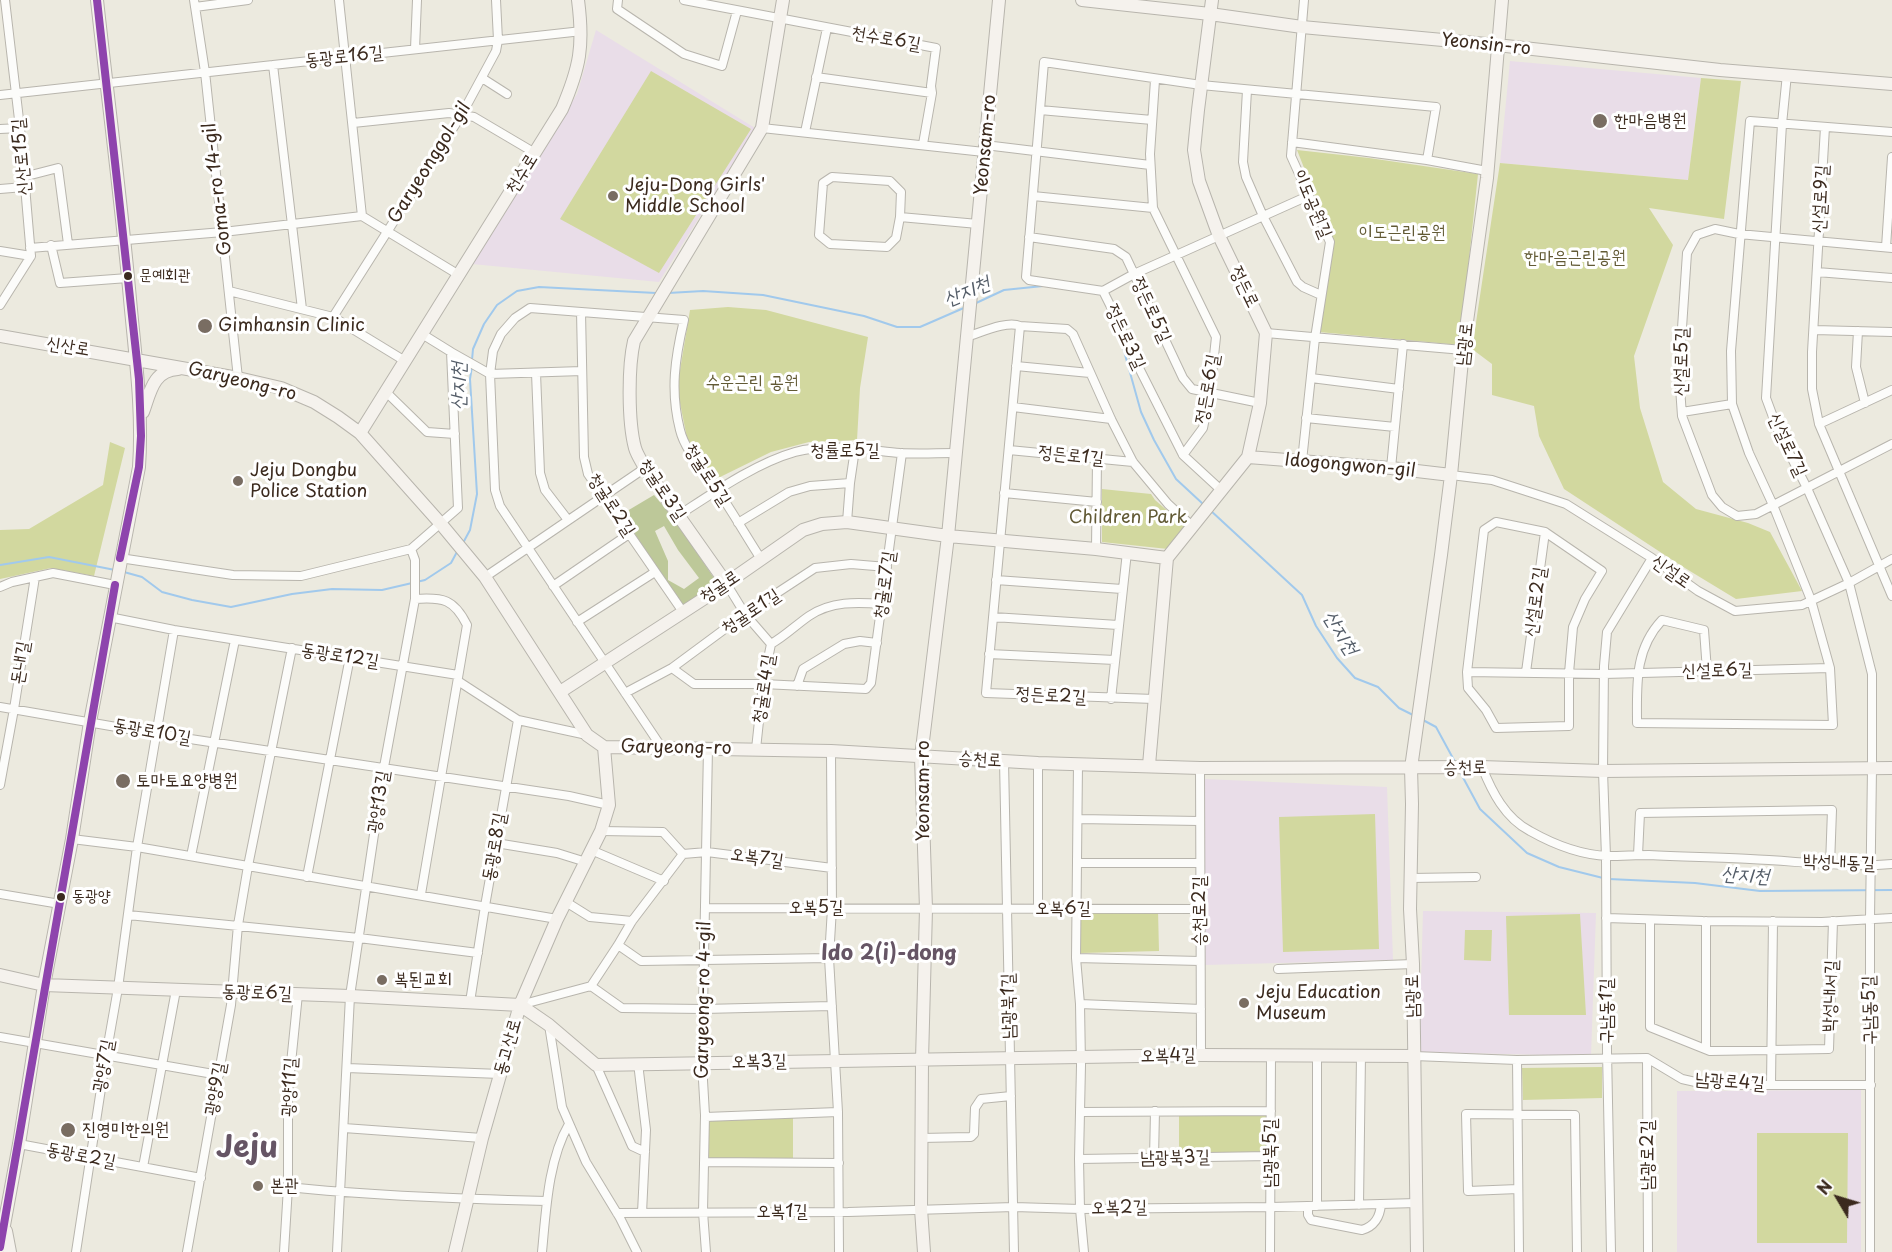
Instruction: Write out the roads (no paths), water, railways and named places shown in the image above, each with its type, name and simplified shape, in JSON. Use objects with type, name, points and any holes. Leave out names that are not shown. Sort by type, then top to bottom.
[{"type":"main road","points":[[0,1247],[4,1200],[19,1144],[44,985],[138,467],[141,436],[139,380],[125,241],[97,0]]},
{"type":"main road","name":"천수로","points":[[360,433],[562,109],[574,82],[580,56],[582,30],[578,0]]},
{"type":"main road","points":[[762,128],[783,0]]},
{"type":"main road","name":"Yeonsam-ro","points":[[924,1252],[921,1209],[921,1138],[926,909],[921,757],[948,536],[999,0]]},
{"type":"main road","name":"Yeonsin-ro","points":[[1082,0],[1302,27],[1892,84]]},
{"type":"main road","name":"정든로","points":[[1212,0],[1194,150],[1199,181],[1219,236],[1266,333]]},
{"type":"main road","name":"남광로","points":[[1417,1252],[1413,964],[1410,909],[1411,768],[1451,475],[1463,350],[1487,171],[1502,0]]},
{"type":"main road","name":"청귤로3길","points":[[726,583],[645,468],[636,451],[631,432],[630,358],[634,341],[762,128]]},
{"type":"main road","points":[[1149,765],[1167,558],[1248,457],[1260,403],[1266,333]]},
{"type":"main road","name":"신산로","points":[[0,336],[136,358]]},
{"type":"main road","name":"Garyeong-ro","points":[[136,358],[281,388],[314,402],[360,433],[485,577],[587,735],[604,747],[831,751],[921,757]]},
{"type":"main road","points":[[140,419],[160,375],[170,369],[189,368]]},
{"type":"main road","name":"Idogongwon-gil","points":[[1248,457],[1451,475]]},
{"type":"main road","name":"청귤로","points":[[560,692],[803,530],[822,524],[848,522],[948,536]]},
{"type":"main road","points":[[948,536],[1126,552],[1167,558]]},
{"type":"main road","name":"동고산로","points":[[455,1252],[482,1138],[520,1005],[557,919],[601,831],[609,805],[604,747]]},
{"type":"main road","name":"승천로","points":[[921,757],[1200,768],[1482,767],[1603,771],[1892,768]]},
{"type":"main road","name":"동광로6길","points":[[0,975],[44,985],[350,996],[520,1005]]},
{"type":"main road","points":[[520,1005],[549,1025],[596,1065]]},
{"type":"main road","name":"오복4길","points":[[922,1060],[1201,1055],[1414,1056]]},
{"type":"main road","name":"오복3길","points":[[596,1065],[922,1060]]},
{"type":"main road","points":[[2,1226],[10,1252]]},
{"type":"street","name":"신산로15길","points":[[5,0],[3,15],[20,128],[30,252]]},
{"type":"street","points":[[195,3],[248,0]]},
{"type":"street","points":[[339,0],[362,216]]},
{"type":"street","points":[[415,49],[417,0]]},
{"type":"street","name":"Garyeonggol-gil","points":[[333,317],[462,114],[496,51],[498,40],[496,0]]},
{"type":"street","points":[[618,0],[617,9],[684,54],[722,66],[737,11]]},
{"type":"street","name":"천수로6길","points":[[684,0],[779,20],[936,48],[932,93],[923,144]]},
{"type":"street","name":"이도공원길","points":[[1302,461],[1315,338],[1330,242],[1291,156],[1304,0]]},
{"type":"street","name":"Goma-ro 14-gil","points":[[195,3],[205,72],[238,378]]},
{"type":"street","name":"천수로6길","points":[[805,132],[827,28]]},
{"type":"street","name":"동광로16길","points":[[0,95],[582,30]]},
{"type":"street","name":"정든로3길","points":[[1202,85],[1155,80],[1044,62],[1026,277],[1029,280],[1103,291],[1183,455],[1223,488]]},
{"type":"street","points":[[273,64],[302,309]]},
{"type":"street","name":"신설로7길","points":[[1787,74],[1766,398],[1779,433],[1807,488],[1849,583],[1872,674],[1872,768]]},
{"type":"street","points":[[816,77],[932,93]]},
{"type":"street","points":[[482,78],[507,94]]},
{"type":"street","name":"정든로6길","points":[[1155,80],[1150,165],[1153,207],[1216,337],[1210,394],[1203,428],[1183,455]]},
{"type":"street","points":[[1202,85],[1436,107],[1427,160]]},
{"type":"street","points":[[1247,90],[1243,162],[1246,177],[1297,282],[1321,295]]},
{"type":"street","points":[[1040,110],[1152,120]]},
{"type":"street","points":[[353,123],[449,113],[462,114],[474,117],[535,153]]},
{"type":"street","points":[[1707,671],[1704,630],[1662,620],[1651,632],[1637,673],[1637,723],[1833,724],[1830,668],[1811,600],[1773,505],[1749,453],[1732,404],[1731,351],[1750,122],[1892,132]]},
{"type":"street","name":"신설로9길","points":[[1825,127],[1812,389],[1819,424],[1892,596]]},
{"type":"street","points":[[0,129],[20,128]]},
{"type":"street","points":[[762,128],[923,144],[1036,152],[1150,165]]},
{"type":"street","name":"이도공원길","points":[[1292,142],[1427,160],[1487,171]]},
{"type":"street","points":[[1889,248],[1892,157]]},
{"type":"street","points":[[23,177],[58,168],[68,244]]},
{"type":"street","points":[[832,177],[890,181],[901,192],[900,217],[896,238],[887,247],[830,244],[819,235],[823,183],[832,177]]},
{"type":"street","points":[[0,189],[24,187]]},
{"type":"street","points":[[1033,196],[1153,207]]},
{"type":"street","points":[[1103,291],[1134,274],[1308,196]]},
{"type":"street","points":[[0,251],[30,252],[51,245],[223,232],[362,216],[459,275]]},
{"type":"street","points":[[900,217],[978,224]]},
{"type":"street","name":"신설로5길","points":[[1773,505],[1756,514],[1737,516],[1722,507],[1712,495],[1682,412],[1679,373],[1687,253],[1696,235],[1715,229],[1739,234],[1889,248]]},
{"type":"street","name":"정든로5길","points":[[1029,237],[1114,249],[1126,258],[1183,378],[1191,389],[1260,403]]},
{"type":"street","points":[[51,245],[60,283],[128,278]]},
{"type":"street","points":[[0,305],[30,252]]},
{"type":"street","points":[[1817,272],[1892,278]]},
{"type":"street","points":[[229,291],[333,317],[405,361]]},
{"type":"street","points":[[648,318],[530,308],[515,318],[501,334],[493,351],[490,374],[495,490],[500,506],[662,748]]},
{"type":"street","name":"청귤로2길","points":[[580,312],[584,457],[588,474],[683,612]]},
{"type":"street","name":"청귤로5길","points":[[648,318],[684,320],[676,355],[673,388],[680,431],[690,451],[761,559]]},
{"type":"street","points":[[967,334],[1003,325],[1020,326],[1000,540]]},
{"type":"street","name":"정든로1길","points":[[1020,326],[1067,329],[1073,334],[1133,462],[1162,498],[1193,527]]},
{"type":"street","points":[[1814,330],[1892,332]]},
{"type":"street","points":[[1858,331],[1856,367],[1865,403]]},
{"type":"street","points":[[1266,333],[1463,350]]},
{"type":"street","points":[[422,334],[490,374],[582,371]]},
{"type":"street","points":[[1391,468],[1403,345]]},
{"type":"street","points":[[120,559],[233,575],[301,576],[411,549],[458,508],[451,352]]},
{"type":"street","points":[[1016,366],[1090,373]]},
{"type":"street","points":[[536,373],[540,473],[545,490],[568,520]]},
{"type":"street","points":[[1311,378],[1399,389]]},
{"type":"street","points":[[1819,424],[1892,390]]},
{"type":"street","points":[[386,392],[427,432],[455,434]]},
{"type":"street","points":[[1682,412],[1732,404]]},
{"type":"street","points":[[1013,407],[1111,419]]},
{"type":"street","points":[[1306,418],[1395,427]]},
{"type":"street","points":[[1773,505],[1892,444]]},
{"type":"street","points":[[848,522],[855,449]]},
{"type":"street","name":"청률로5길","points":[[679,515],[717,490],[770,462],[796,452],[855,449],[902,453],[955,453]]},
{"type":"street","name":"정든로1길","points":[[1009,450],[1133,462]]},
{"type":"street","points":[[892,527],[902,453]]},
{"type":"street","points":[[1096,549],[1097,459]]},
{"type":"street","points":[[485,577],[645,468]]},
{"type":"street","name":"신설로","points":[[1451,475],[1492,480],[1566,504],[1652,558],[1698,591],[1735,611],[1802,605],[1849,583],[1892,559]]},
{"type":"street","name":"청귤로5길","points":[[738,523],[789,492],[810,486],[850,483]]},
{"type":"street","points":[[1004,493],[1097,502]]},
{"type":"street","points":[[1496,522],[1545,532],[1602,571],[1585,599],[1573,627],[1569,673],[1569,726],[1496,728],[1486,710],[1467,688],[1467,672],[1484,530],[1496,522]]},
{"type":"street","name":"청귤로7길","points":[[672,668],[693,684],[763,684],[866,689],[872,683],[892,527]]},
{"type":"street","name":"신설로2길","points":[[1526,672],[1545,532]]},
{"type":"street","points":[[553,586],[629,534]]},
{"type":"street","name":"정든로2길","points":[[1000,540],[986,693],[1154,699]]},
{"type":"street","name":"광양13길","points":[[338,1252],[350,996],[384,767],[416,599],[415,560],[411,549]]},
{"type":"street","points":[[1111,699],[1126,552]]},
{"type":"street","name":"구남동1길","points":[[1611,1252],[1603,771],[1604,674],[1607,632],[1652,558]]},
{"type":"street","name":"청귤로1길","points":[[625,693],[672,668],[745,614],[815,568],[851,564],[887,567]]},
{"type":"street","points":[[577,622],[655,572]]},
{"type":"street","points":[[0,586],[53,573],[115,584]]},
{"type":"street","name":"돈내길","points":[[0,785],[35,577]]},
{"type":"street","points":[[996,580],[1122,589]]},
{"type":"street","points":[[726,583],[745,614],[771,644]]},
{"type":"street","points":[[416,599],[434,598],[447,602],[460,610],[467,625],[421,894]]},
{"type":"street","name":"청귤로4길","points":[[756,749],[763,684],[771,644],[810,615],[829,607],[857,602],[882,604]]},
{"type":"street","name":"동광로12길","points":[[109,617],[235,640],[402,665],[458,678],[518,720],[587,735]]},
{"type":"street","points":[[993,617],[1118,625]]},
{"type":"street","name":"광양7길","points":[[76,1252],[89,1158],[118,988],[137,847],[174,630]]},
{"type":"street","name":"동광로10길","points":[[215,743],[235,640]]},
{"type":"street","name":"청귤로7길","points":[[797,686],[803,669],[844,644],[860,641],[877,643]]},
{"type":"street","name":"광양9길","points":[[187,1252],[231,1005],[238,925],[248,866],[292,648]]},
{"type":"street","points":[[989,654],[1115,660]]},
{"type":"street","points":[[307,877],[350,657]]},
{"type":"street","name":"신설로6길","points":[[1604,674],[1830,668]]},
{"type":"street","points":[[1467,672],[1604,674]]},
{"type":"street","name":"동광로10길","points":[[0,707],[157,734],[569,796],[609,805]]},
{"type":"street","points":[[506,788],[518,720]]},
{"type":"street","points":[[191,856],[215,743]]},
{"type":"street","name":"Garyeong-ro 4-gil","points":[[706,1252],[703,1212],[705,1117],[702,1063],[708,748]]},
{"type":"street","points":[[831,751],[830,958],[838,1112],[839,1252]]},
{"type":"street","name":"남광북1길","points":[[1004,760],[1014,1252]]},
{"type":"street","points":[[1038,763],[1038,909]]},
{"type":"street","points":[[1078,764],[1076,958],[1081,1057],[1080,1209],[1084,1252]]},
{"type":"street","name":"박성내동길","points":[[1482,767],[1491,791],[1509,814],[1529,831],[1577,851],[1606,856],[1751,859],[1870,869],[1892,864]]},
{"type":"street","name":"승천로2길","points":[[1200,768],[1201,1055]]},
{"type":"street","name":"구남동5길","points":[[1870,1252],[1872,768]]},
{"type":"street","name":"동광로8길","points":[[485,906],[506,788]]},
{"type":"street","points":[[1638,855],[1640,813],[1832,810],[1830,865]]},
{"type":"street","points":[[1078,819],[1199,821]]},
{"type":"street","points":[[520,1005],[591,986],[632,921],[683,854],[663,832],[601,831]]},
{"type":"street","name":"동광로8길","points":[[72,839],[137,847],[557,919]]},
{"type":"street","points":[[496,843],[588,856],[664,881]]},
{"type":"street","name":"오복7길","points":[[683,854],[707,852],[832,868]]},
{"type":"street","points":[[1077,863],[1200,863]]},
{"type":"street","points":[[1411,878],[1476,877]]},
{"type":"street","points":[[0,894],[60,904]]},
{"type":"street","points":[[566,902],[590,917],[632,921]]},
{"type":"street","points":[[470,1002],[485,906]]},
{"type":"street","name":"오복5길","points":[[705,908],[926,909]]},
{"type":"street","name":"오복6길","points":[[926,909],[1200,909]]},
{"type":"street","points":[[128,915],[359,938],[478,953]]},
{"type":"street","points":[[1606,918],[1833,921],[1892,918]]},
{"type":"street","name":"박성내서길","points":[[1650,920],[1650,1027],[1710,1051],[1829,1049],[1833,921]]},
{"type":"street","points":[[1706,1049],[1707,921]]},
{"type":"street","points":[[1771,1085],[1773,921]]},
{"type":"street","points":[[618,945],[641,961],[830,958]]},
{"type":"street","points":[[1076,958],[1200,961]]},
{"type":"street","points":[[1278,969],[1413,964]]},
{"type":"street","points":[[591,986],[622,1008],[832,1006]]},
{"type":"street","points":[[143,1167],[176,990]]},
{"type":"street","name":"광양11길","points":[[284,1252],[288,1187],[288,1093],[298,994]]},
{"type":"street","points":[[1080,1004],[1201,1009]]},
{"type":"street","points":[[549,1025],[562,1107],[586,1162],[617,1213],[637,1252]]},
{"type":"street","points":[[0,1037],[219,1075]]},
{"type":"street","name":"남광북5길","points":[[1270,1252],[1272,1055]]},
{"type":"street","points":[[1317,1055],[1312,1206],[1308,1215],[1311,1220],[1362,1230],[1367,1229],[1377,1220],[1381,1204]]},
{"type":"street","points":[[1359,1205],[1361,1055]]},
{"type":"street","points":[[1414,1056],[1517,1060],[1647,1058]]},
{"type":"street","name":"남광로4길","points":[[1647,1058],[1682,1079],[1709,1085],[1871,1085]]},
{"type":"street","name":"남광로2길","points":[[1647,1058],[1648,1252]]},
{"type":"street","points":[[1517,1060],[1519,1252]]},
{"type":"street","points":[[638,1063],[646,1130],[642,1213]]},
{"type":"street","points":[[596,1065],[632,1146],[645,1152]]},
{"type":"street","points":[[346,1068],[500,1074]]},
{"type":"street","points":[[921,1138],[971,1137],[974,1134],[975,1108],[981,1099],[1011,1096]]},
{"type":"street","points":[[1154,1158],[1155,1111]]},
{"type":"street","points":[[1080,1112],[1271,1111]]},
{"type":"street","points":[[705,1117],[838,1112]]},
{"type":"street","points":[[1518,1189],[1468,1191],[1466,1114],[1575,1115],[1577,1252]]},
{"type":"street","points":[[542,1252],[547,1201],[560,1139],[569,1124]]},
{"type":"street","points":[[344,1128],[482,1138]]},
{"type":"street","name":"동광로2길","points":[[19,1144],[201,1178]]},
{"type":"street","name":"남광북3길","points":[[1079,1159],[1271,1156]]},
{"type":"street","points":[[704,1162],[839,1163]]},
{"type":"street","points":[[288,1187],[466,1199],[547,1201]]},
{"type":"street","name":"오복2길","points":[[921,1209],[1271,1207],[1417,1203]]},
{"type":"street","name":"오복1길","points":[[617,1213],[839,1212],[921,1209]]},
{"type":"waterway","name":"산지천","points":[[974,304],[1004,290],[1043,286]]},
{"type":"waterway","name":"산지천","points":[[472,360],[473,349],[484,324],[497,305],[517,291],[539,287],[656,293]]},
{"type":"waterway","name":"산지천","points":[[668,293],[703,291],[763,295],[864,316],[897,327],[920,327],[966,307]]},
{"type":"waterway","name":"산지천","points":[[1119,333],[1141,412],[1154,440],[1176,479],[1203,504]]},
{"type":"waterway","name":"산지천","points":[[463,543],[470,530],[477,494],[470,379],[472,366]]},
{"type":"waterway","name":"산지천","points":[[1210,510],[1302,595],[1316,626],[1337,658],[1355,678],[1378,687],[1399,708],[1413,715]]},
{"type":"waterway","name":"산지천","points":[[124,572],[142,577],[162,592],[231,607],[292,594],[332,589],[382,590],[425,580],[451,563],[458,550]]},
{"type":"waterway","name":"산지천","points":[[0,565],[49,557],[115,570]]},
{"type":"waterway","name":"산지천","points":[[1423,720],[1436,727],[1455,762]]},
{"type":"waterway","name":"산지천","points":[[1460,772],[1480,809],[1527,853],[1559,867],[1603,878]]},
{"type":"waterway","name":"산지천","points":[[1609,879],[1695,883],[1760,891],[1892,890]]},
{"type":"place","name":"한마음병원","points":[[1600,121]]},
{"type":"place","name":"Jeju-Dong Girls' Middle School","points":[[613,196]]},
{"type":"place","name":"문예회관","points":[[128,276]]},
{"type":"place","name":"Gimhansin Clinic","points":[[205,326]]},
{"type":"place","name":"Jeju Dongbu Police Station","points":[[238,481]]},
{"type":"place","name":"토마토요양병원","points":[[123,781]]},
{"type":"place","name":"동광양","points":[[61,897]]},
{"type":"place","name":"복된교회","points":[[382,980]]},
{"type":"place","name":"Jeju Education Museum","points":[[1244,1003]]},
{"type":"place","name":"진영미한의원","points":[[68,1130]]},
{"type":"place","name":"본관","points":[[258,1186]]},
{"type":"district","name":"Ido 2(i)-dong","points":[[889,954]]},
{"type":"district","name":"Jeju","points":[[247,1149]]},
{"type":"park label","name":"이도근린공원","points":[[1402,233]]},
{"type":"park label","name":"한마음근린공원","points":[[1575,258]]},
{"type":"park label","name":"수운근린 공원","points":[[752,383]]},
{"type":"park label","name":"Children Park","points":[[1128,518]]}]
